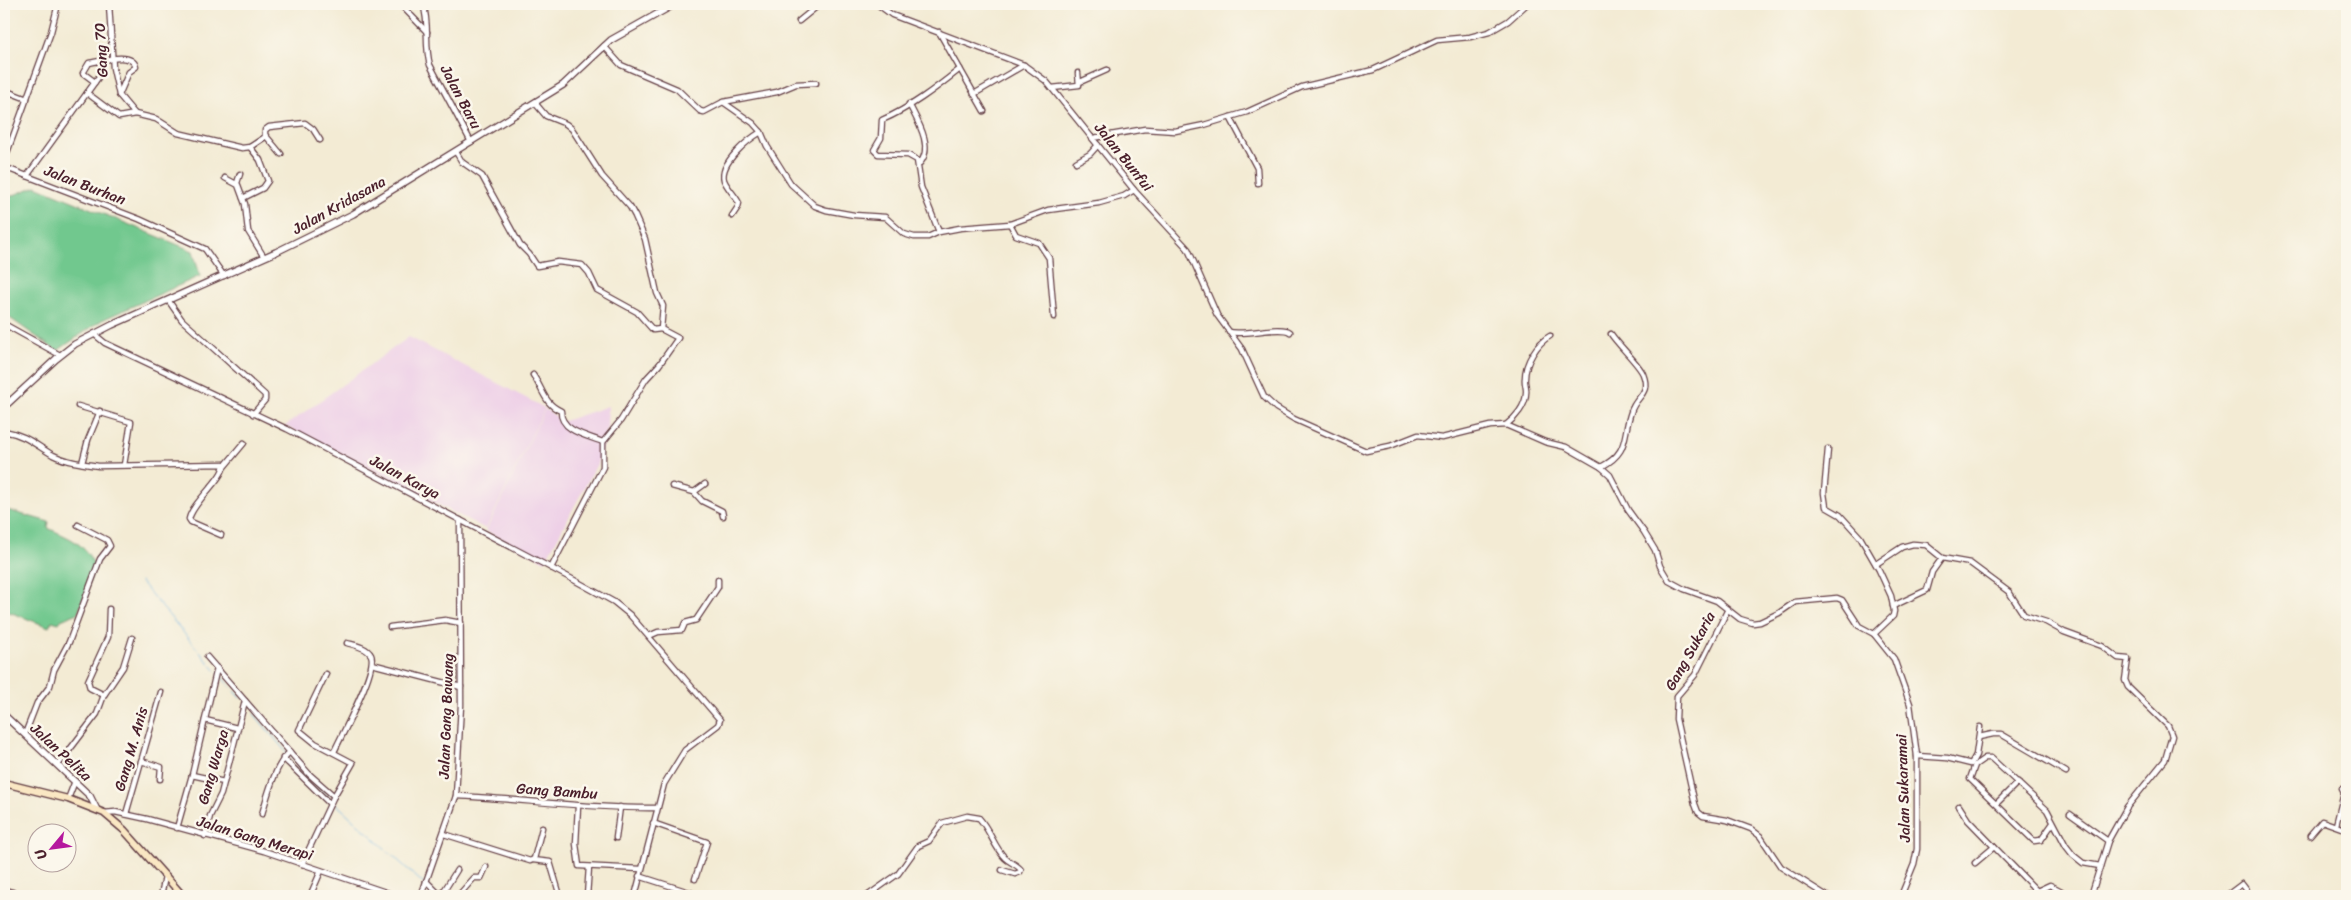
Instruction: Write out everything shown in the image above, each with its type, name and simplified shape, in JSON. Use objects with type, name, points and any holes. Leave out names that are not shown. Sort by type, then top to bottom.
[{"type":"main road","points":[[4,783],[68,799],[104,813],[124,830],[183,896]]},
{"type":"street","points":[[4,161],[51,32],[58,4]]},
{"type":"street","name":"Gang 70","points":[[110,4],[112,59],[115,83],[119,95]]},
{"type":"street","points":[[400,4],[427,32]]},
{"type":"street","name":"Jalan Baru","points":[[423,4],[427,32],[427,53],[431,68],[471,142]]},
{"type":"street","name":"Jalan Kridasana","points":[[4,406],[60,355],[94,334],[224,276],[353,214],[535,103],[568,81],[604,46],[675,4]]},
{"type":"street","points":[[799,21],[820,4]]},
{"type":"street","name":"Jalan Bunfui","points":[[877,4],[892,15],[1024,65],[1037,73],[1052,88],[1134,190],[1188,249],[1210,301],[1250,364],[1264,397],[1276,408],[1306,424],[1366,451],[1390,446],[1418,435],[1442,438],[1490,426],[1506,425]]},
{"type":"street","points":[[1093,138],[1145,130],[1175,131],[1254,109],[1302,87],[1373,70],[1437,40],[1470,37],[1489,32],[1508,22],[1527,4]]},
{"type":"street","points":[[939,32],[984,111]]},
{"type":"street","points":[[604,46],[621,65],[677,89],[700,111],[704,112],[723,102],[777,92],[796,84],[816,82]]},
{"type":"street","points":[[95,82],[83,71],[89,63],[112,59],[131,59],[136,66],[129,72],[119,95],[135,114]]},
{"type":"street","name":"Jalan Burhan","points":[[101,61],[101,72],[88,93],[26,176],[139,219],[205,249],[224,276]]},
{"type":"street","points":[[974,94],[1024,65]]},
{"type":"street","points":[[939,232],[921,186],[919,164],[908,155],[878,154],[874,151],[881,138],[882,120],[897,114],[909,104],[926,97],[960,69]]},
{"type":"street","points":[[1052,88],[1075,86],[1107,70]]},
{"type":"street","points":[[1078,73],[1080,82]]},
{"type":"street","points":[[4,90],[27,99]]},
{"type":"street","points":[[88,93],[119,117],[135,114],[156,119],[178,133],[230,146],[250,147],[266,136]]},
{"type":"street","points":[[723,102],[753,123],[761,132],[767,146],[791,184],[815,206],[854,215],[885,216],[898,230],[914,237],[928,237],[939,232],[960,228],[1010,224],[1048,210],[1099,203],[1124,196],[1134,190]]},
{"type":"street","points":[[535,103],[546,116],[569,126],[602,176],[630,207],[645,239],[657,293],[663,306],[661,329]]},
{"type":"street","points":[[909,104],[923,134],[924,156],[919,164]]},
{"type":"street","points":[[1230,116],[1257,168],[1258,183]]},
{"type":"street","points":[[281,154],[266,136],[265,130],[272,126],[303,122],[310,125],[320,140]]},
{"type":"street","points":[[732,216],[739,203],[724,180],[724,173],[745,142],[761,132]]},
{"type":"street","points":[[1076,162],[1090,154],[1098,145]]},
{"type":"street","points":[[243,198],[263,188],[268,182],[260,160],[250,147]]},
{"type":"street","points":[[456,152],[462,162],[482,176],[525,250],[538,267],[558,262],[582,265],[590,273],[597,290],[637,312],[653,330],[661,329],[678,338],[646,379],[621,420],[603,442],[603,467],[551,568]]},
{"type":"street","points":[[4,166],[26,176]]},
{"type":"street","points":[[240,174],[237,183],[243,198],[248,231],[264,257]]},
{"type":"street","points":[[225,178],[237,183]]},
{"type":"street","points":[[1010,224],[1016,235],[1039,243],[1049,258],[1054,317]]},
{"type":"street","points":[[168,300],[182,320],[265,395],[265,400],[253,414]]},
{"type":"street","points":[[4,324],[60,355]]},
{"type":"street","points":[[1229,332],[1249,334],[1283,329],[1290,332]]},
{"type":"street","name":"Jalan Karya","points":[[94,334],[105,343],[304,438],[614,602],[649,636],[716,715],[720,723],[685,750],[664,784],[656,808]]},
{"type":"street","points":[[1602,467],[1613,460],[1624,445],[1631,411],[1644,393],[1646,386],[1642,372],[1620,348],[1611,334]]},
{"type":"street","points":[[1550,336],[1542,340],[1537,347],[1525,372],[1526,394],[1522,407],[1515,418],[1506,425],[1545,442],[1566,447],[1602,467],[1610,474],[1628,510],[1655,550],[1664,574],[1669,581],[1684,589],[1717,601],[1727,610]]},
{"type":"street","points":[[533,375],[545,398],[554,408],[561,411],[562,420],[566,426],[603,442]]},
{"type":"street","points":[[78,406],[100,411],[131,422],[124,465]]},
{"type":"street","points":[[82,463],[88,440],[100,411]]},
{"type":"street","points":[[4,431],[27,437],[55,456],[99,466],[222,464],[224,467]]},
{"type":"street","points":[[221,535],[191,522],[189,519],[192,510],[244,442]]},
{"type":"street","points":[[1828,449],[1824,494],[1826,507],[1840,515],[1854,529],[1876,564],[1893,606],[1893,616],[1874,634]]},
{"type":"street","points":[[694,492],[705,484]]},
{"type":"street","points":[[672,486],[694,492],[702,501],[722,511],[723,516]]},
{"type":"street","name":"Jalan Gang Bawang","points":[[421,896],[456,796],[461,687],[462,546],[460,520]]},
{"type":"street","points":[[25,734],[37,703],[50,686],[54,670],[69,642],[100,559],[110,546],[107,540],[78,525]]},
{"type":"street","points":[[1876,564],[1894,551],[1913,544],[1926,545],[1942,558],[1970,563],[2009,592],[2024,615],[2046,622],[2064,632],[2102,646],[2118,658],[2128,659],[2125,680],[2128,687],[2164,721],[2170,729],[2172,736],[2165,760],[2134,797],[2108,841],[2091,896]]},
{"type":"street","points":[[1893,606],[1927,590],[1932,572],[1942,558]]},
{"type":"street","points":[[649,636],[658,632],[682,630],[685,624],[696,620],[718,587],[718,580]]},
{"type":"street","name":"Jalan Sukaramai","points":[[1727,610],[1740,619],[1760,622],[1778,614],[1795,602],[1837,598],[1844,601],[1859,626],[1874,634],[1894,659],[1910,704],[1917,756],[1918,849],[1901,896]]},
{"type":"street","points":[[104,695],[90,688],[88,681],[108,637],[109,609]]},
{"type":"street","name":"Gang Sukaria","points":[[1727,610],[1695,675],[1677,696],[1676,719],[1695,804],[1698,812],[1703,816],[1727,820],[1751,829],[1760,836],[1781,867],[1827,896]]},
{"type":"street","points":[[390,627],[445,620],[461,623]]},
{"type":"street","points":[[58,765],[97,714],[104,695],[124,667],[132,638]]},
{"type":"street","points":[[334,752],[361,696],[372,664],[371,655],[367,651],[347,643]]},
{"type":"street","points":[[207,657],[216,671],[286,754],[332,800]]},
{"type":"street","points":[[372,664],[461,687]]},
{"type":"street","points":[[177,828],[192,775],[216,671]]},
{"type":"street","points":[[302,864],[332,800],[353,763],[315,743],[298,729],[326,674]]},
{"type":"street","name":"Gang M. Anis","points":[[126,814],[161,692]]},
{"type":"street","name":"Gang Warga","points":[[205,836],[224,782],[244,702]]},
{"type":"street","name":"Jalan Pelita","points":[[4,715],[90,796],[97,810]]},
{"type":"street","points":[[205,720],[237,728]]},
{"type":"street","points":[[1980,727],[1970,779],[1997,803],[2034,841],[2041,840],[2053,823]]},
{"type":"street","points":[[1979,737],[2001,734],[2066,772]]},
{"type":"street","points":[[286,754],[320,785],[332,800]]},
{"type":"street","points":[[262,814],[286,754]]},
{"type":"street","points":[[1917,756],[1948,758],[1973,764],[1985,758],[1991,758],[2047,810],[2073,855],[2082,862],[2100,866]]},
{"type":"street","points":[[142,761],[161,767],[160,779]]},
{"type":"street","points":[[192,775],[224,782]]},
{"type":"street","points":[[68,799],[75,781]]},
{"type":"street","points":[[1997,803],[2018,782]]},
{"type":"street","points":[[2336,825],[2344,793],[2342,789]]},
{"type":"street","name":"Gang Bambu","points":[[456,796],[549,802],[578,806],[656,808]]},
{"type":"street","points":[[578,806],[576,844],[580,867],[641,869]]},
{"type":"street","points":[[1959,806],[1968,820],[2037,891]]},
{"type":"street","points":[[616,838],[620,807]]},
{"type":"street","points":[[618,896],[636,896],[639,876],[654,823],[656,808]]},
{"type":"street","name":"Jalan Gang Merapi","points":[[104,813],[109,811],[126,814],[177,828],[302,864],[397,896]]},
{"type":"street","points":[[2070,814],[2108,841]]},
{"type":"street","points":[[867,896],[898,874],[918,846],[929,840],[942,823],[954,818],[967,816],[979,818],[1003,856],[1018,865],[1021,870],[1015,874],[1002,870]]},
{"type":"street","points":[[2310,835],[2322,821],[2347,830]]},
{"type":"street","points":[[654,823],[708,842],[695,879]]},
{"type":"street","points":[[533,860],[542,828]]},
{"type":"street","points":[[444,834],[527,861],[550,862],[560,896]]},
{"type":"street","points":[[1975,863],[1994,847]]},
{"type":"street","points":[[458,896],[474,878],[481,878],[486,867]]},
{"type":"street","points":[[587,896],[589,867]]},
{"type":"street","points":[[425,884],[442,894],[457,870]]},
{"type":"street","points":[[310,896],[321,871]]},
{"type":"street","points":[[161,896],[165,876]]},
{"type":"street","points":[[639,876],[695,894]]},
{"type":"street","points":[[2226,896],[2242,884],[2251,896]]},
{"type":"street","points":[[2019,896],[2050,885],[2071,896]]},
{"type":"street","points":[[4,890],[27,896]]},
{"type":"shaded area","points":[[409,337],[545,408],[486,529],[285,426]]},
{"type":"shaded area","points":[[608,406],[607,430],[597,464],[545,561],[486,531],[545,409],[557,417],[558,423]]},
{"type":"green space","points":[[36,186],[193,251],[200,276],[102,320],[57,351],[4,314],[4,199]]},
{"type":"green space","points":[[7,510],[49,522],[48,528],[76,542],[91,559],[95,567],[78,613],[61,620],[59,623],[52,621],[49,627],[4,610],[4,517]]},
{"type":"waterway","points":[[140,581],[215,670]]},
{"type":"waterway","points":[[218,673],[240,698]]},
{"type":"waterway","points":[[254,714],[287,753]]},
{"type":"waterway","points":[[290,756],[310,780],[330,798]]},
{"type":"waterway","points":[[333,801],[437,896]]}]
